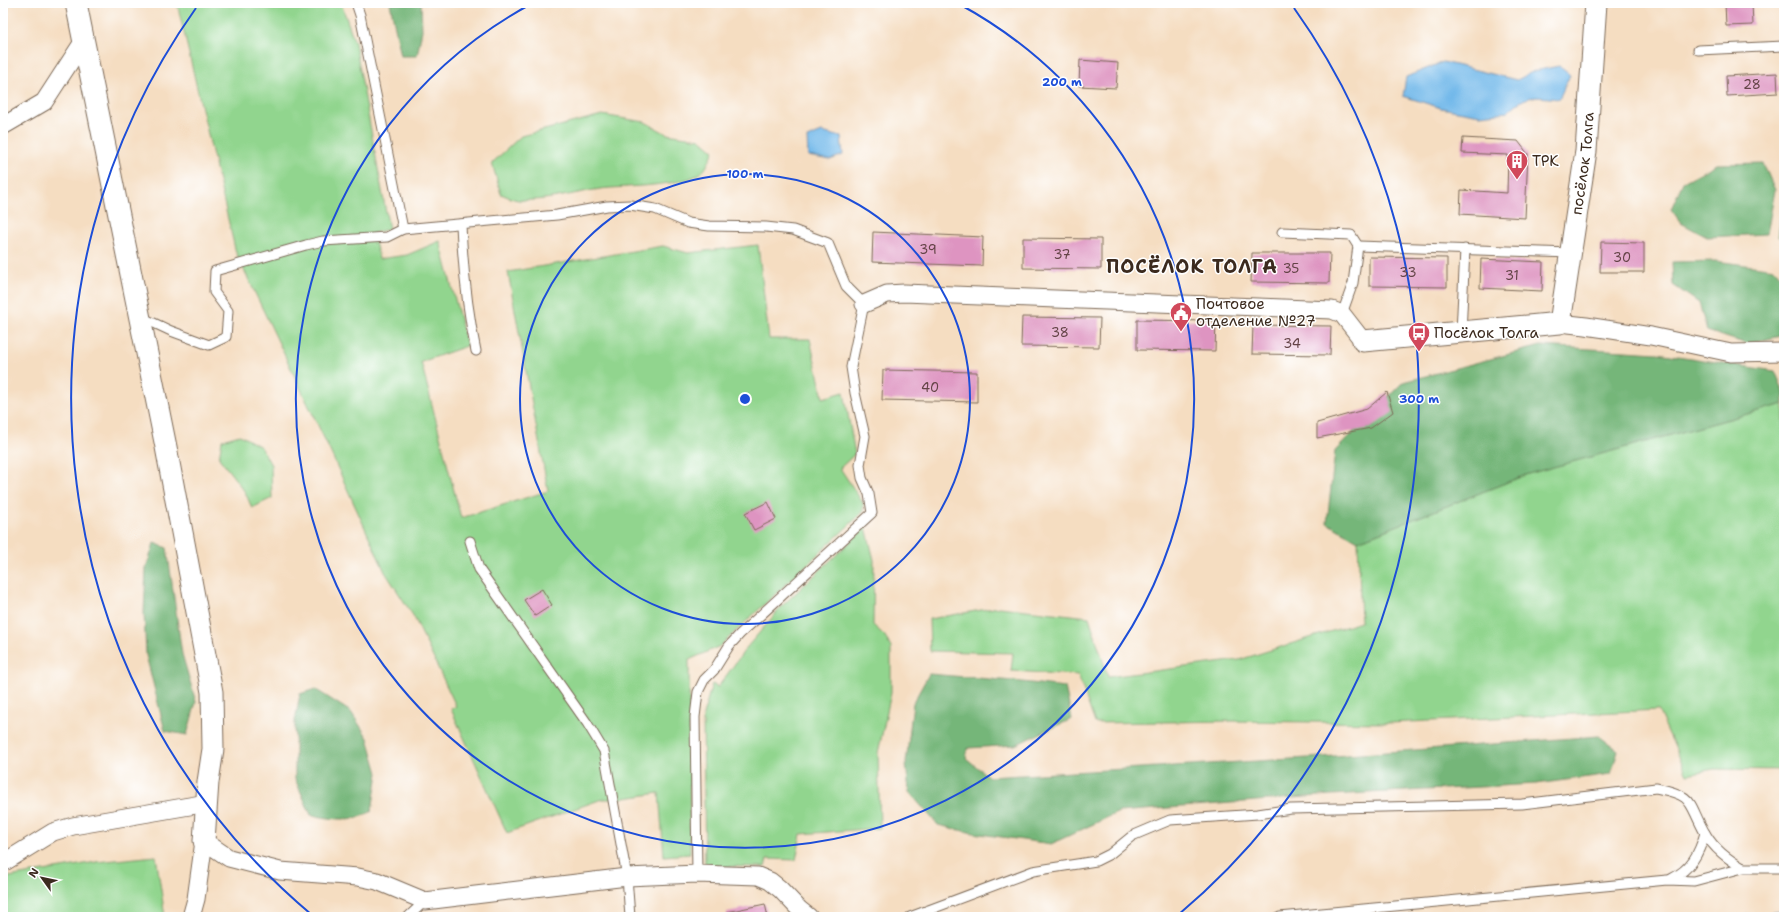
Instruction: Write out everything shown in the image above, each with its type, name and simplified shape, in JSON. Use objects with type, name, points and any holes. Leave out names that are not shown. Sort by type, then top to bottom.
[{"type":"street","points":[[76,3],[166,447],[212,692],[213,749],[204,841],[196,899],[191,917]]},
{"type":"street","name":"посёлок Толга","points":[[1560,323],[1586,151],[1596,3]]},
{"type":"street","points":[[3,126],[44,102],[83,42]]},
{"type":"street","points":[[864,304],[887,294],[904,294],[1332,310],[1342,314],[1363,341],[1560,323],[1651,336],[1731,353],[1784,352]]},
{"type":"street","points":[[3,863],[38,841],[60,830],[73,826],[207,803]]},
{"type":"street","points":[[204,841],[229,858],[280,871],[358,877],[377,881],[426,900],[626,877],[697,874],[758,876],[770,881],[780,889],[800,910],[809,917]]},
{"type":"lane","points":[[356,3],[360,15],[403,229]]},
{"type":"lane","points":[[1698,50],[1784,46]]},
{"type":"lane","points":[[139,316],[171,331],[209,345],[226,337],[228,312],[214,292],[215,271],[323,241],[388,237],[403,229],[461,225],[630,205],[655,209],[688,223],[709,226],[766,227],[793,230],[828,243],[846,286],[864,304],[851,368],[865,436],[860,465],[862,478],[868,494],[872,513],[740,634],[704,680],[698,692],[695,717],[697,874]]},
{"type":"lane","points":[[461,225],[463,274],[467,312],[476,351]]},
{"type":"lane","points":[[1282,232],[1351,235],[1358,246],[1353,283],[1342,314]]},
{"type":"lane","points":[[1358,246],[1571,253]]},
{"type":"lane","points":[[1461,333],[1465,249]]},
{"type":"lane","points":[[470,541],[479,569],[587,723],[604,751],[626,877],[630,917]]},
{"type":"lane","points":[[910,917],[1033,871],[1096,861],[1110,854],[1132,836],[1170,820],[1190,817],[1258,814],[1291,809],[1522,804],[1656,788],[1677,792],[1684,797],[1696,811],[1705,833],[1718,850],[1728,860],[1743,868]]},
{"type":"lane","points":[[1668,880],[1684,873],[1702,845],[1705,833]]},
{"type":"lane","points":[[1280,917],[1668,880],[1694,881],[1743,868],[1784,868]]},
{"type":"lane","points":[[408,917],[426,900]]},
{"type":"green space","points":[[177,3],[341,3],[355,43],[389,229],[373,233],[379,259],[407,255],[440,241],[467,346],[421,362],[461,518],[548,491],[508,272],[663,246],[688,253],[758,245],[769,339],[810,339],[823,398],[844,392],[855,454],[840,468],[863,503],[863,512],[720,646],[689,660],[690,854],[664,856],[659,793],[618,799],[602,799],[507,833],[451,709],[456,706],[414,617],[385,572],[325,440],[236,253]]},
{"type":"green space","points":[[390,3],[421,3],[422,30],[417,56],[401,56]]},
{"type":"green space","points":[[602,115],[645,122],[667,134],[700,139],[714,151],[702,172],[682,181],[600,189],[538,200],[518,200],[501,194],[492,163],[521,136]]},
{"type":"green space","points":[[1763,163],[1775,190],[1767,234],[1707,237],[1681,223],[1671,209],[1683,182],[1717,164]]},
{"type":"green space","points":[[1784,189],[1784,237],[1778,237]]},
{"type":"green space","points":[[1716,261],[1775,269],[1784,280],[1784,335],[1747,344],[1707,331],[1699,303],[1673,285],[1672,262]]},
{"type":"green space","points":[[1540,346],[1658,353],[1775,371],[1784,392],[1784,404],[1528,474],[1358,541],[1327,523],[1335,451],[1403,382]]},
{"type":"green space","points":[[1784,404],[1784,770],[1714,769],[1687,774],[1658,710],[1389,723],[1233,721],[1095,723],[1078,675],[1011,671],[1013,653],[930,651],[929,619],[999,607],[1089,617],[1108,677],[1239,660],[1361,622],[1358,541],[1528,474]]},
{"type":"green space","points":[[240,435],[261,447],[271,465],[272,498],[252,508],[245,492],[219,458],[222,440]]},
{"type":"green space","points":[[866,527],[874,560],[873,625],[885,636],[891,648],[891,693],[878,753],[880,828],[801,834],[796,860],[767,859],[765,867],[705,866],[703,715],[712,684],[718,687],[747,647],[784,604]]},
{"type":"green space","points":[[154,543],[167,548],[182,654],[196,702],[187,735],[165,731],[146,655],[144,613],[146,569]]},
{"type":"green space","points":[[929,674],[1065,687],[1072,719],[1015,745],[968,748],[966,758],[989,777],[1308,758],[1599,736],[1618,750],[1611,774],[1536,784],[1331,795],[1119,812],[1051,844],[973,833],[938,825],[909,792],[906,763],[913,703]]},
{"type":"green space","points":[[315,689],[351,712],[368,738],[378,773],[372,811],[365,815],[350,819],[343,819],[311,815],[295,779],[295,721],[300,694]]},
{"type":"green space","points":[[156,856],[165,917],[3,917],[3,878],[96,862]]},
{"type":"water","points":[[1443,62],[1517,80],[1534,71],[1559,66],[1570,75],[1559,99],[1537,97],[1526,99],[1514,106],[1508,112],[1480,115],[1441,108],[1403,96],[1406,77]]},
{"type":"water","points":[[822,132],[841,137],[843,155],[830,160],[808,156],[807,138]]},
{"type":"water","points":[[1784,911],[1784,917],[1731,917]]},
{"type":"building","points":[[1725,3],[1752,3],[1753,25],[1726,26]]},
{"type":"building","points":[[1080,60],[1118,63],[1116,88],[1079,86]]},
{"type":"building","points":[[1777,73],[1778,93],[1727,96],[1726,76]]},
{"type":"building","name":"ТРК","points":[[1463,138],[1518,141],[1528,154],[1525,218],[1460,214],[1461,190],[1507,193],[1508,155],[1462,153]]},
{"type":"building","points":[[873,232],[983,237],[982,266],[872,262]]},
{"type":"building","points":[[1023,238],[1101,239],[1101,269],[1023,268]]},
{"type":"building","points":[[1601,242],[1644,243],[1644,272],[1600,272]]},
{"type":"building","points":[[1252,253],[1330,253],[1329,283],[1251,282]]},
{"type":"building","points":[[1369,257],[1447,258],[1447,287],[1369,286]]},
{"type":"building","points":[[1481,259],[1543,262],[1542,291],[1480,288]]},
{"type":"building","points":[[1022,317],[1100,318],[1099,347],[1021,346]]},
{"type":"building","points":[[1137,320],[1216,321],[1215,351],[1137,350]]},
{"type":"building","points":[[1253,325],[1331,326],[1330,355],[1252,354]]},
{"type":"building","points":[[883,370],[977,372],[977,402],[882,400]]},
{"type":"building","points":[[1387,392],[1393,412],[1371,428],[1317,438],[1317,423],[1367,409]]},
{"type":"building","points":[[768,502],[776,519],[754,530],[745,513]]},
{"type":"building","points":[[542,589],[552,605],[535,616],[524,600]]},
{"type":"building","points":[[765,904],[768,917],[727,917],[727,912]]},
{"type":"place","name":"ТРК","points":[[1517,180]]},
{"type":"place","name":"Почтовое отделение №27","points":[[1181,332]]},
{"type":"place","name":"Посёлок Толга","points":[[1419,352]]},
{"type":"district","name":"ПОСЁЛОК ТОЛГА","points":[[1192,266]]}]
